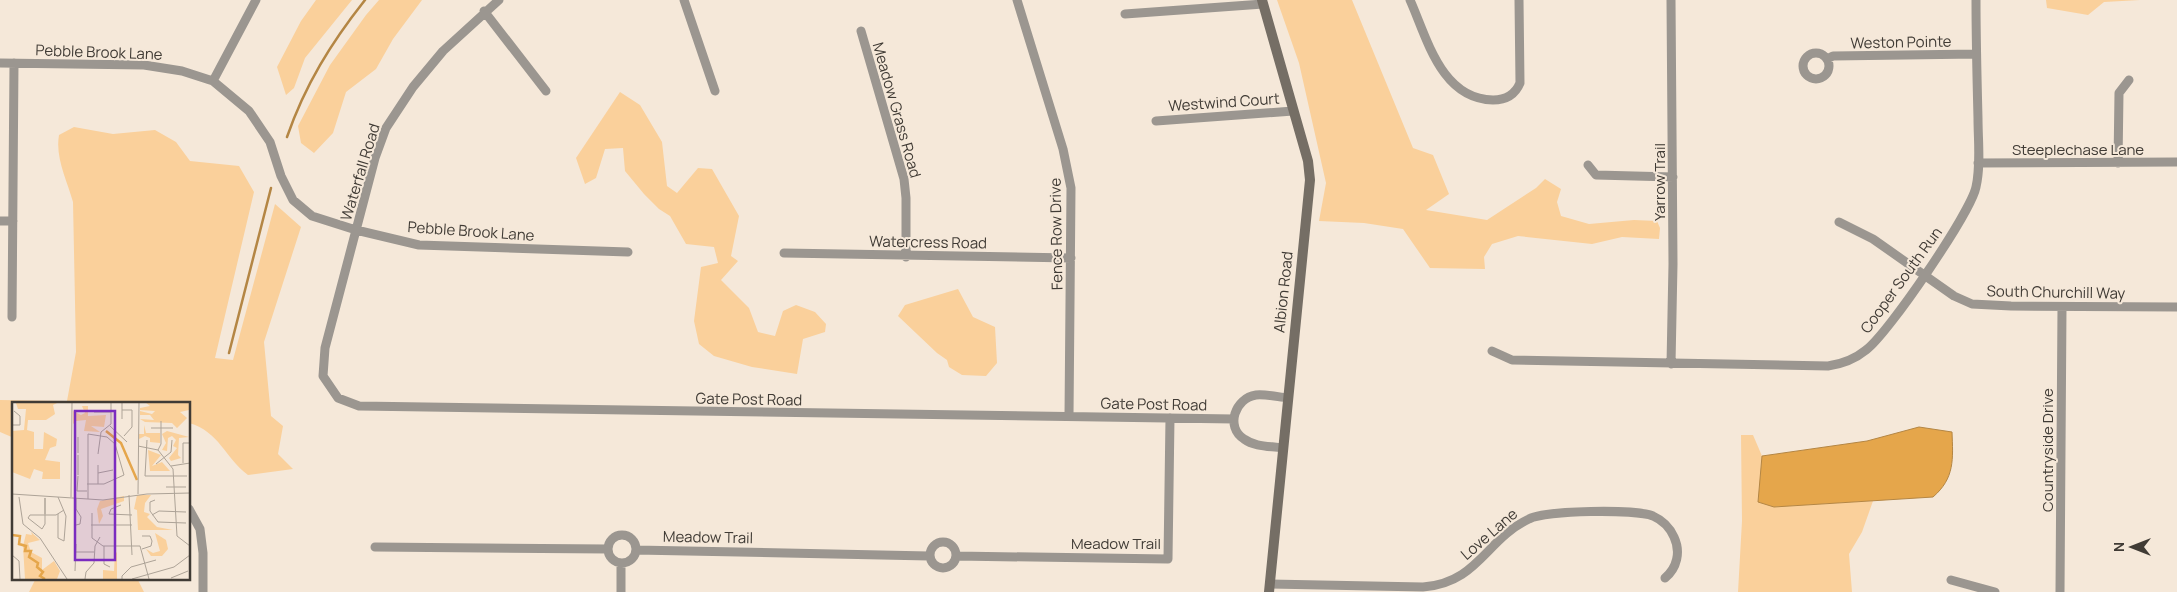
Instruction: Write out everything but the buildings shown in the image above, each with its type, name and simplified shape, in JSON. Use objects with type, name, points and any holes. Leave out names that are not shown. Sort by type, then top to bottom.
[{"type":"street","points":[[212,81],[256,0]]},
{"type":"street","name":"Waterfall Road","points":[[330,332],[356,230],[386,128],[413,87],[443,51],[484,11],[499,0]]},
{"type":"street","points":[[684,0],[716,91]]},
{"type":"street","name":"Fence Row Drive","points":[[1017,0],[1068,169],[1072,196],[1069,416]]},
{"type":"street","points":[[1410,0],[1440,68],[1448,79],[1458,88],[1476,98],[1498,100],[1513,94],[1520,83],[1519,0]]},
{"type":"street","name":"Yarrow Trail","points":[[1671,0],[1673,177],[1671,364]]},
{"type":"street","name":"Cooper South Run","points":[[1492,351],[1512,360],[1828,366],[1840,364],[1873,345],[1924,275],[1968,208],[1976,187],[1978,163],[1976,0]]},
{"type":"street","points":[[1125,14],[1262,2]]},
{"type":"street","name":"Albion Road","points":[[1262,2],[1308,161],[1310,187],[1282,448],[1270,588]]},
{"type":"street","points":[[484,11],[546,91]]},
{"type":"street","name":"Meadow Grass Road","points":[[860,30],[904,179],[906,198],[906,256]]},
{"type":"street","name":"Weston Pointe","points":[[1828,59],[1833,56],[1976,54]]},
{"type":"street","name":"Pebble Brook Lane","points":[[0,63],[144,65],[182,70],[212,81],[249,111],[270,142],[281,176],[293,200],[312,216],[356,230],[419,245],[628,252]]},
{"type":"street","points":[[12,317],[14,63]]},
{"type":"street","points":[[2118,163],[2118,93],[2129,80]]},
{"type":"street","name":"Westwind Court","points":[[1156,121],[1294,111]]},
{"type":"street","name":"Steeplechase Lane","points":[[1978,163],[2177,162]]},
{"type":"street","points":[[1588,165],[1596,175],[1673,177]]},
{"type":"street","points":[[0,221],[13,221]]},
{"type":"street","name":"South Churchill Way","points":[[1839,222],[1873,239],[1954,296],[1972,304],[2177,308]]},
{"type":"street","name":"Watercress Road","points":[[784,253],[1071,258]]},
{"type":"street","name":"Countryside Drive","points":[[2060,592],[2062,307]]},
{"type":"street","name":"Gate Post Road","points":[[330,332],[323,376],[338,398],[359,406],[1234,419]]},
{"type":"street","points":[[1282,448],[1258,445],[1245,440],[1236,431],[1234,419],[1240,403],[1251,396],[1261,395],[1288,398]]},
{"type":"street","name":"Meadow Trail","points":[[636,550],[929,556],[933,564],[944,569],[952,565],[956,556],[1168,559],[1170,418]]},
{"type":"street","points":[[190,511],[200,529],[204,592]]},
{"type":"street","name":"Love Lane","points":[[1270,588],[1438,586],[1466,573],[1506,535],[1524,521],[1539,515],[1560,512],[1636,513],[1652,516],[1661,521],[1672,534],[1677,549],[1675,566],[1665,578]]},
{"type":"street","points":[[621,535],[633,540],[636,550],[633,558],[621,563],[612,558],[608,549],[613,538],[621,535]]},
{"type":"street","points":[[929,556],[933,546],[942,542],[950,545],[956,556]]},
{"type":"street","points":[[374,547],[608,549]]},
{"type":"street","points":[[621,563],[621,592]]},
{"type":"street","points":[[1951,580],[1995,592]]},
{"type":"shaded area","points":[[316,0],[352,0],[305,58],[294,88],[286,95],[277,67],[301,21]]},
{"type":"shaded area","points":[[379,0],[422,0],[393,39],[376,69],[346,92],[333,133],[314,153],[301,143],[298,126],[330,65]]},
{"type":"shaded area","points":[[1277,0],[1352,0],[1413,148],[1433,155],[1449,194],[1426,210],[1487,220],[1536,188],[1545,179],[1561,189],[1557,202],[1561,216],[1589,224],[1634,220],[1657,221],[1660,228],[1659,239],[1622,237],[1592,244],[1518,236],[1492,244],[1484,257],[1485,269],[1430,268],[1403,229],[1364,223],[1319,221],[1326,183],[1299,63]]},
{"type":"shaded area","points":[[2046,0],[2140,0],[2104,2],[2088,15],[2047,8]]},
{"type":"shaded area","points":[[620,92],[640,105],[662,142],[667,186],[677,193],[698,168],[712,169],[739,216],[731,256],[738,261],[721,280],[749,308],[758,332],[775,336],[783,311],[796,305],[815,312],[826,324],[825,332],[803,339],[797,374],[752,367],[714,356],[699,344],[694,321],[701,267],[718,263],[714,247],[686,244],[670,216],[659,209],[644,194],[625,171],[623,148],[605,149],[596,178],[585,184],[576,158]]},
{"type":"shaded area","points":[[74,127],[113,134],[155,130],[176,142],[190,161],[239,166],[254,192],[215,358],[233,360],[275,204],[301,227],[264,342],[271,416],[283,426],[278,454],[293,469],[248,475],[208,432],[190,423],[190,402],[12,402],[12,437],[0,432],[0,400],[67,401],[76,352],[73,202],[60,161],[59,135]]},
{"type":"shaded area","points":[[958,289],[973,317],[995,327],[997,363],[986,376],[962,375],[949,367],[947,360],[898,316],[905,305]]},
{"type":"shaded area","points":[[1919,427],[1952,432],[1953,451],[1949,475],[1940,490],[1933,497],[1774,507],[1758,502],[1762,456],[1867,441]]},
{"type":"shaded area","points":[[1741,435],[1753,435],[1762,456],[1759,502],[1774,507],[1873,501],[1862,532],[1849,554],[1852,592],[1738,592],[1742,521]]},
{"type":"shaded area","points":[[35,580],[138,580],[144,592],[29,592]]},
{"type":"waterway","points":[[287,137],[302,100],[320,65],[341,32],[365,0]]},
{"type":"waterway","points":[[229,353],[271,188]]}]
